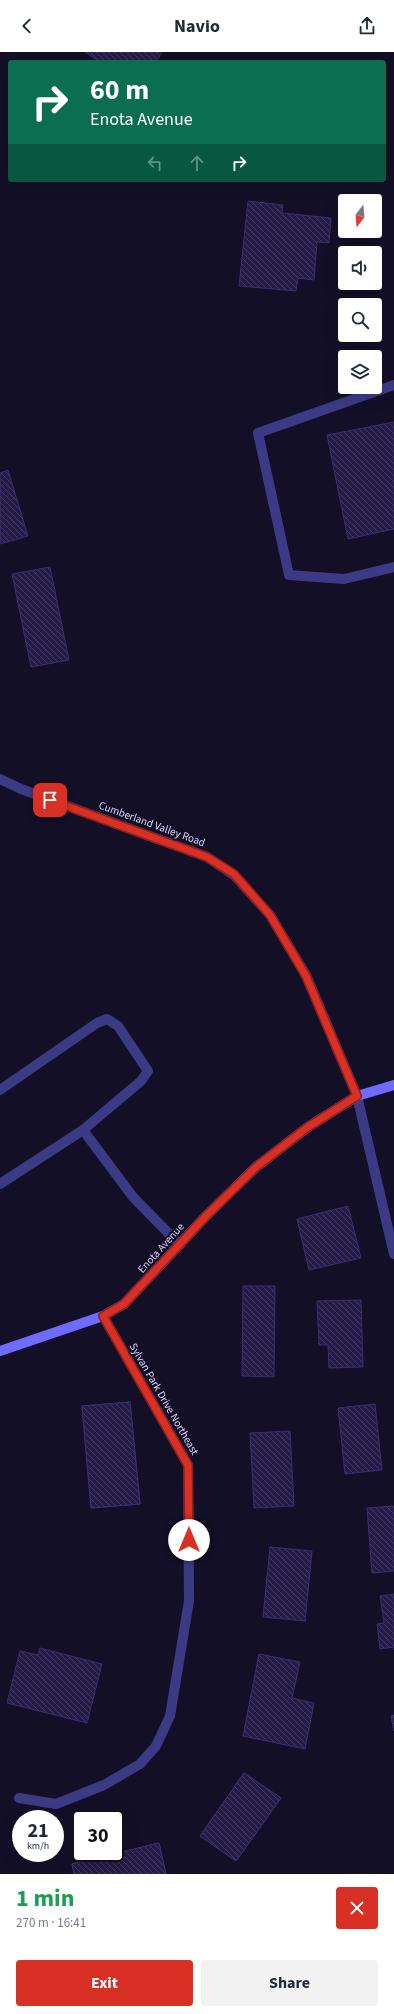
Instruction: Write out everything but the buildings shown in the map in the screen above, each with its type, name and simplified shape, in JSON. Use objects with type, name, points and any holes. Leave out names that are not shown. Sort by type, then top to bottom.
[{"type":"street","points":[[394,385],[258,433],[289,575],[344,580],[394,567]]},
{"type":"street","name":"Cumberland Valley Road","points":[[0,779],[22,789],[207,857],[234,874],[270,915],[306,976],[357,1096],[394,1254]]},
{"type":"street","points":[[0,1090],[97,1023],[107,1019],[118,1026],[148,1071],[141,1081],[83,1130],[0,1184]]},
{"type":"street","name":"Enota Avenue","points":[[0,1350],[103,1316],[124,1304],[256,1167],[308,1127],[357,1096],[394,1085]]},
{"type":"street","points":[[83,1130],[133,1197],[180,1245]]},
{"type":"street","name":"Sylvan Park Drive Northeast","points":[[19,1798],[56,1804],[104,1785],[140,1764],[156,1746],[170,1716],[189,1601],[188,1465],[103,1316]]},
{"type":"route","points":[[50,800],[207,857],[234,874],[270,915],[306,976],[357,1096],[308,1127],[256,1167],[206,1216],[147,1282],[124,1304],[103,1316],[188,1465],[189,1540]]}]
